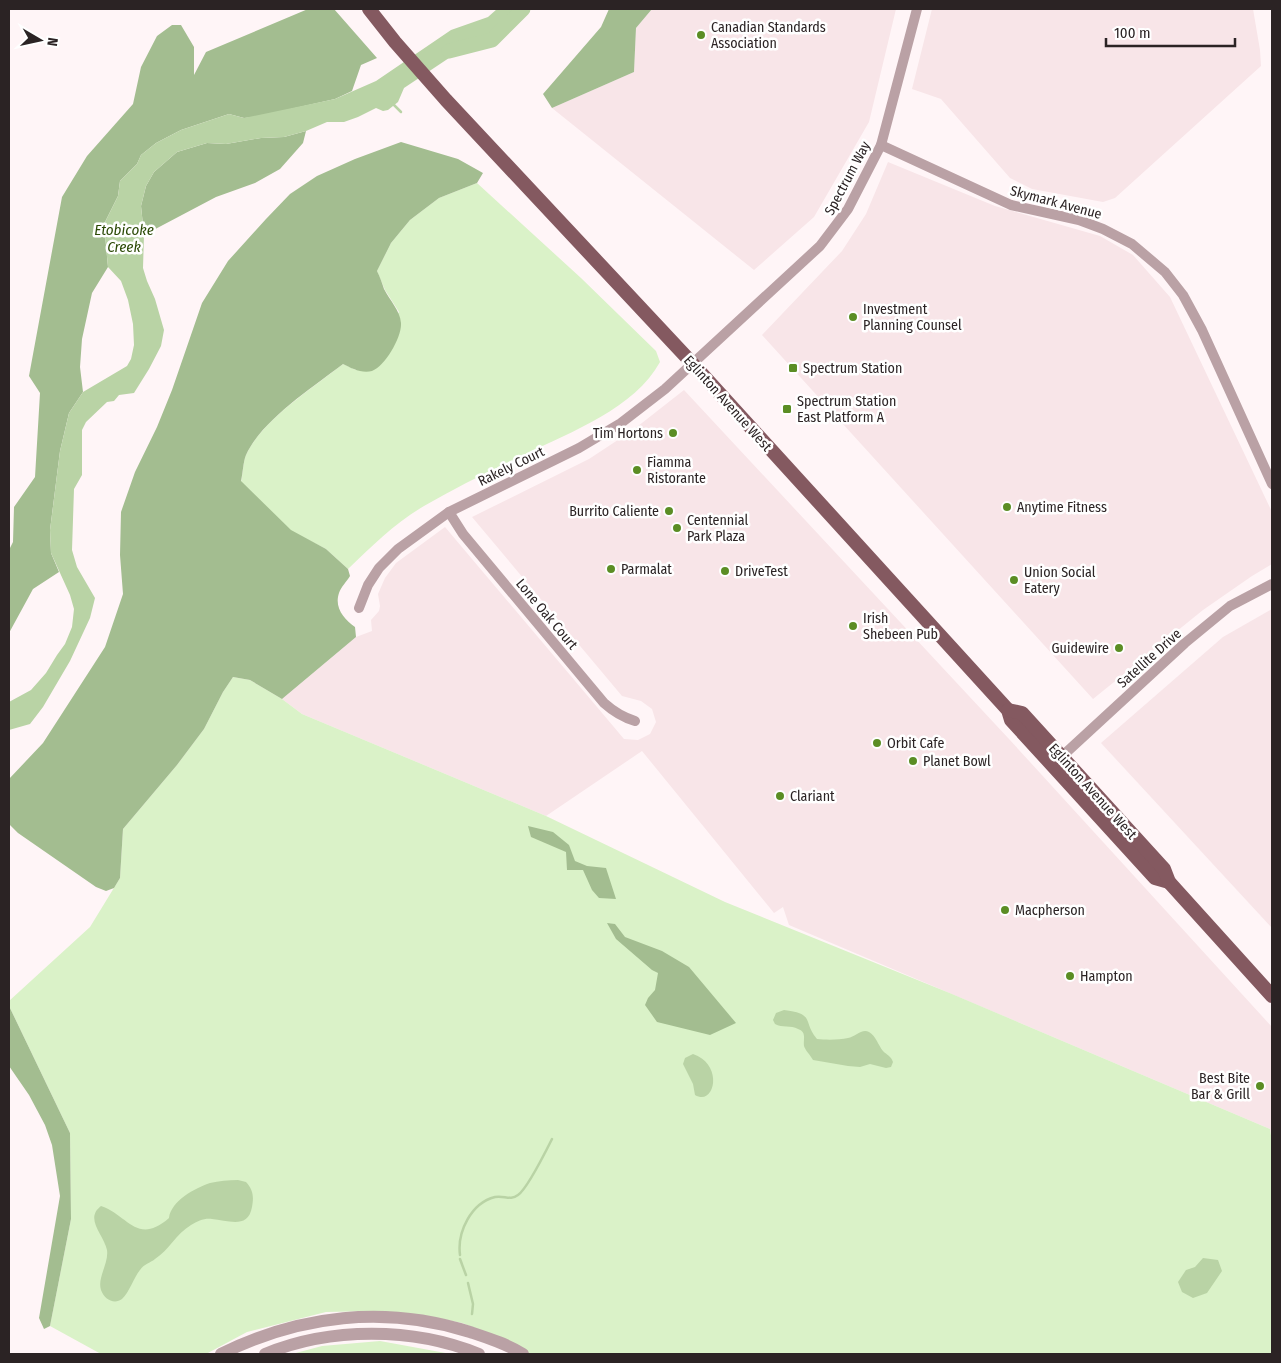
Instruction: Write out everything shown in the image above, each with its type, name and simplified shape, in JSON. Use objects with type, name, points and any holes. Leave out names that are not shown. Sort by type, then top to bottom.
[{"type":"main road","name":"Eglinton Avenue West","points":[[369,9],[446,100],[692,363],[1008,710],[1011,720],[1057,761],[1164,869],[1169,882],[1272,996]]},
{"type":"street","name":"Spectrum Way","points":[[692,363],[820,246],[848,209],[881,145],[918,9]]},
{"type":"street","name":"Skymark Avenue","points":[[881,145],[1011,206],[1070,218],[1103,229],[1132,244],[1165,272],[1183,295],[1202,330],[1272,484]]},
{"type":"street","name":"Rakely Court","points":[[359,608],[368,585],[379,568],[398,549],[449,512],[612,429],[652,400],[692,363]]},
{"type":"street","name":"Lone Oak Court","points":[[449,512],[463,534],[604,703],[623,718],[635,721]]},
{"type":"street","name":"Satellite Drive","points":[[1057,761],[1185,643],[1223,612],[1251,594],[1272,584]]},
{"type":"street","points":[[221,1354],[240,1344],[289,1327],[328,1320],[370,1316],[422,1320],[447,1325],[482,1336],[523,1354]]},
{"type":"street","points":[[265,1354],[318,1339],[371,1334],[441,1342],[479,1354]]},
{"type":"shaded area","points":[[308,9],[334,9],[377,58],[361,65],[352,91],[335,99],[255,117],[244,118],[229,114],[181,130],[156,143],[141,155],[137,164],[120,181],[118,196],[104,224],[108,267],[92,293],[82,339],[80,367],[83,392],[69,413],[60,451],[50,530],[51,553],[59,572],[33,589],[9,633],[9,550],[13,542],[14,507],[35,477],[40,393],[29,376],[62,197],[87,156],[133,104],[141,67],[157,36],[172,25],[181,25],[194,47],[194,75],[206,52]]},
{"type":"shaded area","points":[[609,9],[652,9],[636,28],[634,72],[552,108],[543,94],[601,27]]},
{"type":"shaded area","points":[[652,9],[896,9],[869,122],[814,217],[754,270],[552,108],[634,72],[636,28]]},
{"type":"shaded area","points":[[932,9],[1253,9],[1261,66],[1115,198],[1103,202],[1032,189],[1010,178],[941,99],[912,89]]},
{"type":"shaded area","points":[[306,131],[303,143],[280,169],[255,183],[216,197],[144,235],[141,206],[146,186],[154,172],[177,152],[207,143],[226,144],[261,138],[284,137]]},
{"type":"shaded area","points":[[401,142],[458,159],[483,173],[477,183],[439,198],[410,220],[391,243],[377,271],[384,289],[399,314],[401,329],[396,343],[387,357],[377,368],[368,372],[343,364],[289,405],[253,442],[245,458],[241,481],[291,530],[326,549],[348,569],[350,576],[340,591],[338,604],[341,613],[355,627],[356,637],[282,699],[250,680],[233,677],[204,729],[177,765],[123,829],[120,878],[114,888],[106,891],[96,887],[18,833],[9,824],[9,779],[43,743],[105,647],[123,594],[120,555],[121,512],[135,472],[157,427],[172,390],[202,303],[228,261],[290,194],[317,176],[355,159]]},
{"type":"shaded area","points":[[888,162],[995,206],[1100,236],[1133,255],[1170,297],[1272,512],[1272,564],[1203,610],[1093,699],[762,335],[842,251],[866,214]]},
{"type":"shaded area","points":[[477,183],[581,278],[656,351],[660,362],[635,393],[618,406],[582,427],[424,506],[394,527],[348,569],[326,549],[291,531],[241,482],[246,455],[264,429],[303,394],[343,364],[356,370],[399,312],[385,290],[377,271],[391,243],[410,220],[439,198]]},
{"type":"shaded area","points":[[684,390],[1009,739],[1272,1027],[1272,1142],[1270,1129],[789,925],[783,907],[774,913],[642,751],[546,816],[302,714],[282,699],[356,637],[372,631],[371,620],[379,611],[378,594],[385,578],[396,563],[445,527],[624,739],[638,740],[650,734],[656,722],[652,709],[641,701],[622,696],[472,517],[589,459],[633,430]]},
{"type":"shaded area","points":[[1272,609],[1272,928],[1101,743],[1223,637]]},
{"type":"shaded area","points":[[233,677],[250,680],[282,699],[302,714],[546,816],[725,902],[952,994],[1270,1129],[1272,1142],[1272,1354],[527,1354],[493,1335],[462,1323],[423,1315],[376,1311],[326,1312],[247,1332],[206,1354],[101,1354],[50,1326],[71,1219],[70,1133],[9,1006],[9,1001],[90,927],[120,878],[123,829],[177,765],[204,729]]},
{"type":"shaded area","points":[[528,826],[553,832],[569,845],[575,861],[587,866],[606,868],[616,899],[599,898],[592,890],[583,870],[567,870],[566,852],[531,837]]},
{"type":"shaded area","points":[[607,923],[615,924],[625,937],[662,951],[689,967],[736,1023],[710,1035],[657,1022],[645,1005],[655,990],[658,973],[616,939]]},
{"type":"shaded area","points":[[9,1006],[70,1133],[71,1219],[50,1326],[44,1329],[39,1318],[60,1196],[52,1145],[45,1125],[29,1095],[9,1066]]},
{"type":"shaded area","points":[[380,1341],[451,1354],[292,1354],[322,1346]]},
{"type":"water","name":"Etobicoke Creek","points":[[497,9],[525,9],[490,34],[464,48],[404,88],[398,102],[388,110],[383,111],[376,108],[344,122],[327,122],[306,131],[284,137],[261,138],[226,144],[207,143],[177,152],[154,172],[146,186],[141,206],[144,235],[143,268],[164,330],[161,346],[134,393],[119,395],[114,401],[107,402],[86,422],[82,430],[82,475],[74,489],[72,550],[77,567],[95,598],[90,618],[70,661],[43,707],[30,724],[9,730],[9,702],[31,690],[46,673],[65,644],[72,627],[74,609],[70,595],[51,553],[50,530],[60,451],[69,413],[83,392],[127,366],[131,359],[134,345],[133,324],[128,300],[121,281],[108,267],[104,224],[118,196],[120,181],[137,164],[141,155],[156,143],[181,130],[229,114],[244,118],[335,99],[376,81],[451,30],[488,17]]},
{"type":"water","points":[[784,1010],[805,1016],[817,1039],[844,1039],[864,1031],[869,1032],[883,1051],[891,1058],[893,1062],[891,1067],[886,1068],[870,1064],[860,1067],[848,1066],[813,1060],[804,1046],[804,1036],[801,1030],[775,1024],[773,1020],[776,1013]]},
{"type":"water","points":[[693,1054],[703,1059],[713,1075],[711,1090],[702,1097],[695,1095],[693,1084],[683,1064],[685,1058]]},
{"type":"water","points":[[238,1180],[246,1182],[252,1193],[252,1207],[246,1219],[236,1222],[212,1219],[201,1220],[181,1233],[160,1255],[142,1268],[122,1299],[113,1301],[104,1296],[100,1285],[107,1250],[96,1227],[94,1216],[101,1206],[133,1226],[149,1229],[158,1226],[169,1218],[174,1206],[198,1188],[210,1183]]},
{"type":"water","points":[[1203,1258],[1218,1260],[1222,1271],[1207,1293],[1193,1298],[1182,1292],[1178,1282],[1186,1270],[1195,1267]]},
{"type":"waterway","name":"Etobicoke Creek","points":[[449,51],[492,40],[523,9]]},
{"type":"waterway","points":[[393,104],[401,112]]},
{"type":"waterway","points":[[460,1255],[463,1228],[473,1212],[486,1200],[495,1197],[512,1198],[518,1195],[531,1178],[552,1139]]},
{"type":"waterway","points":[[460,1259],[466,1275]]},
{"type":"waterway","points":[[468,1283],[473,1304],[472,1314]]},
{"type":"place","name":"Canadian Standards Association","points":[[701,35]]},
{"type":"place","name":"Investment Planning Counsel","points":[[853,317]]},
{"type":"place","name":"Spectrum Station","points":[[793,368]]},
{"type":"place","name":"Spectrum Station East Platform A","points":[[787,409]]},
{"type":"place","name":"Tim Hortons","points":[[673,433]]},
{"type":"place","name":"Fiamma Ristorante","points":[[637,470]]},
{"type":"place","name":"Anytime Fitness","points":[[1007,507]]},
{"type":"place","name":"Burrito Caliente","points":[[669,511]]},
{"type":"place","name":"Centennial Park Plaza","points":[[677,528]]},
{"type":"place","name":"Parmalat","points":[[611,569]]},
{"type":"place","name":"DriveTest","points":[[725,571]]},
{"type":"place","name":"Union Social Eatery","points":[[1014,580]]},
{"type":"place","name":"Irish Shebeen Pub","points":[[853,626]]},
{"type":"place","name":"Guidewire","points":[[1119,648]]},
{"type":"place","name":"Orbit Cafe","points":[[877,743]]},
{"type":"place","name":"Planet Bowl","points":[[913,761]]},
{"type":"place","name":"Clariant","points":[[780,796]]},
{"type":"place","name":"Macpherson","points":[[1005,910]]},
{"type":"place","name":"Hampton","points":[[1070,976]]},
{"type":"place","name":"Best Bite Bar & Grill","points":[[1260,1086]]}]
